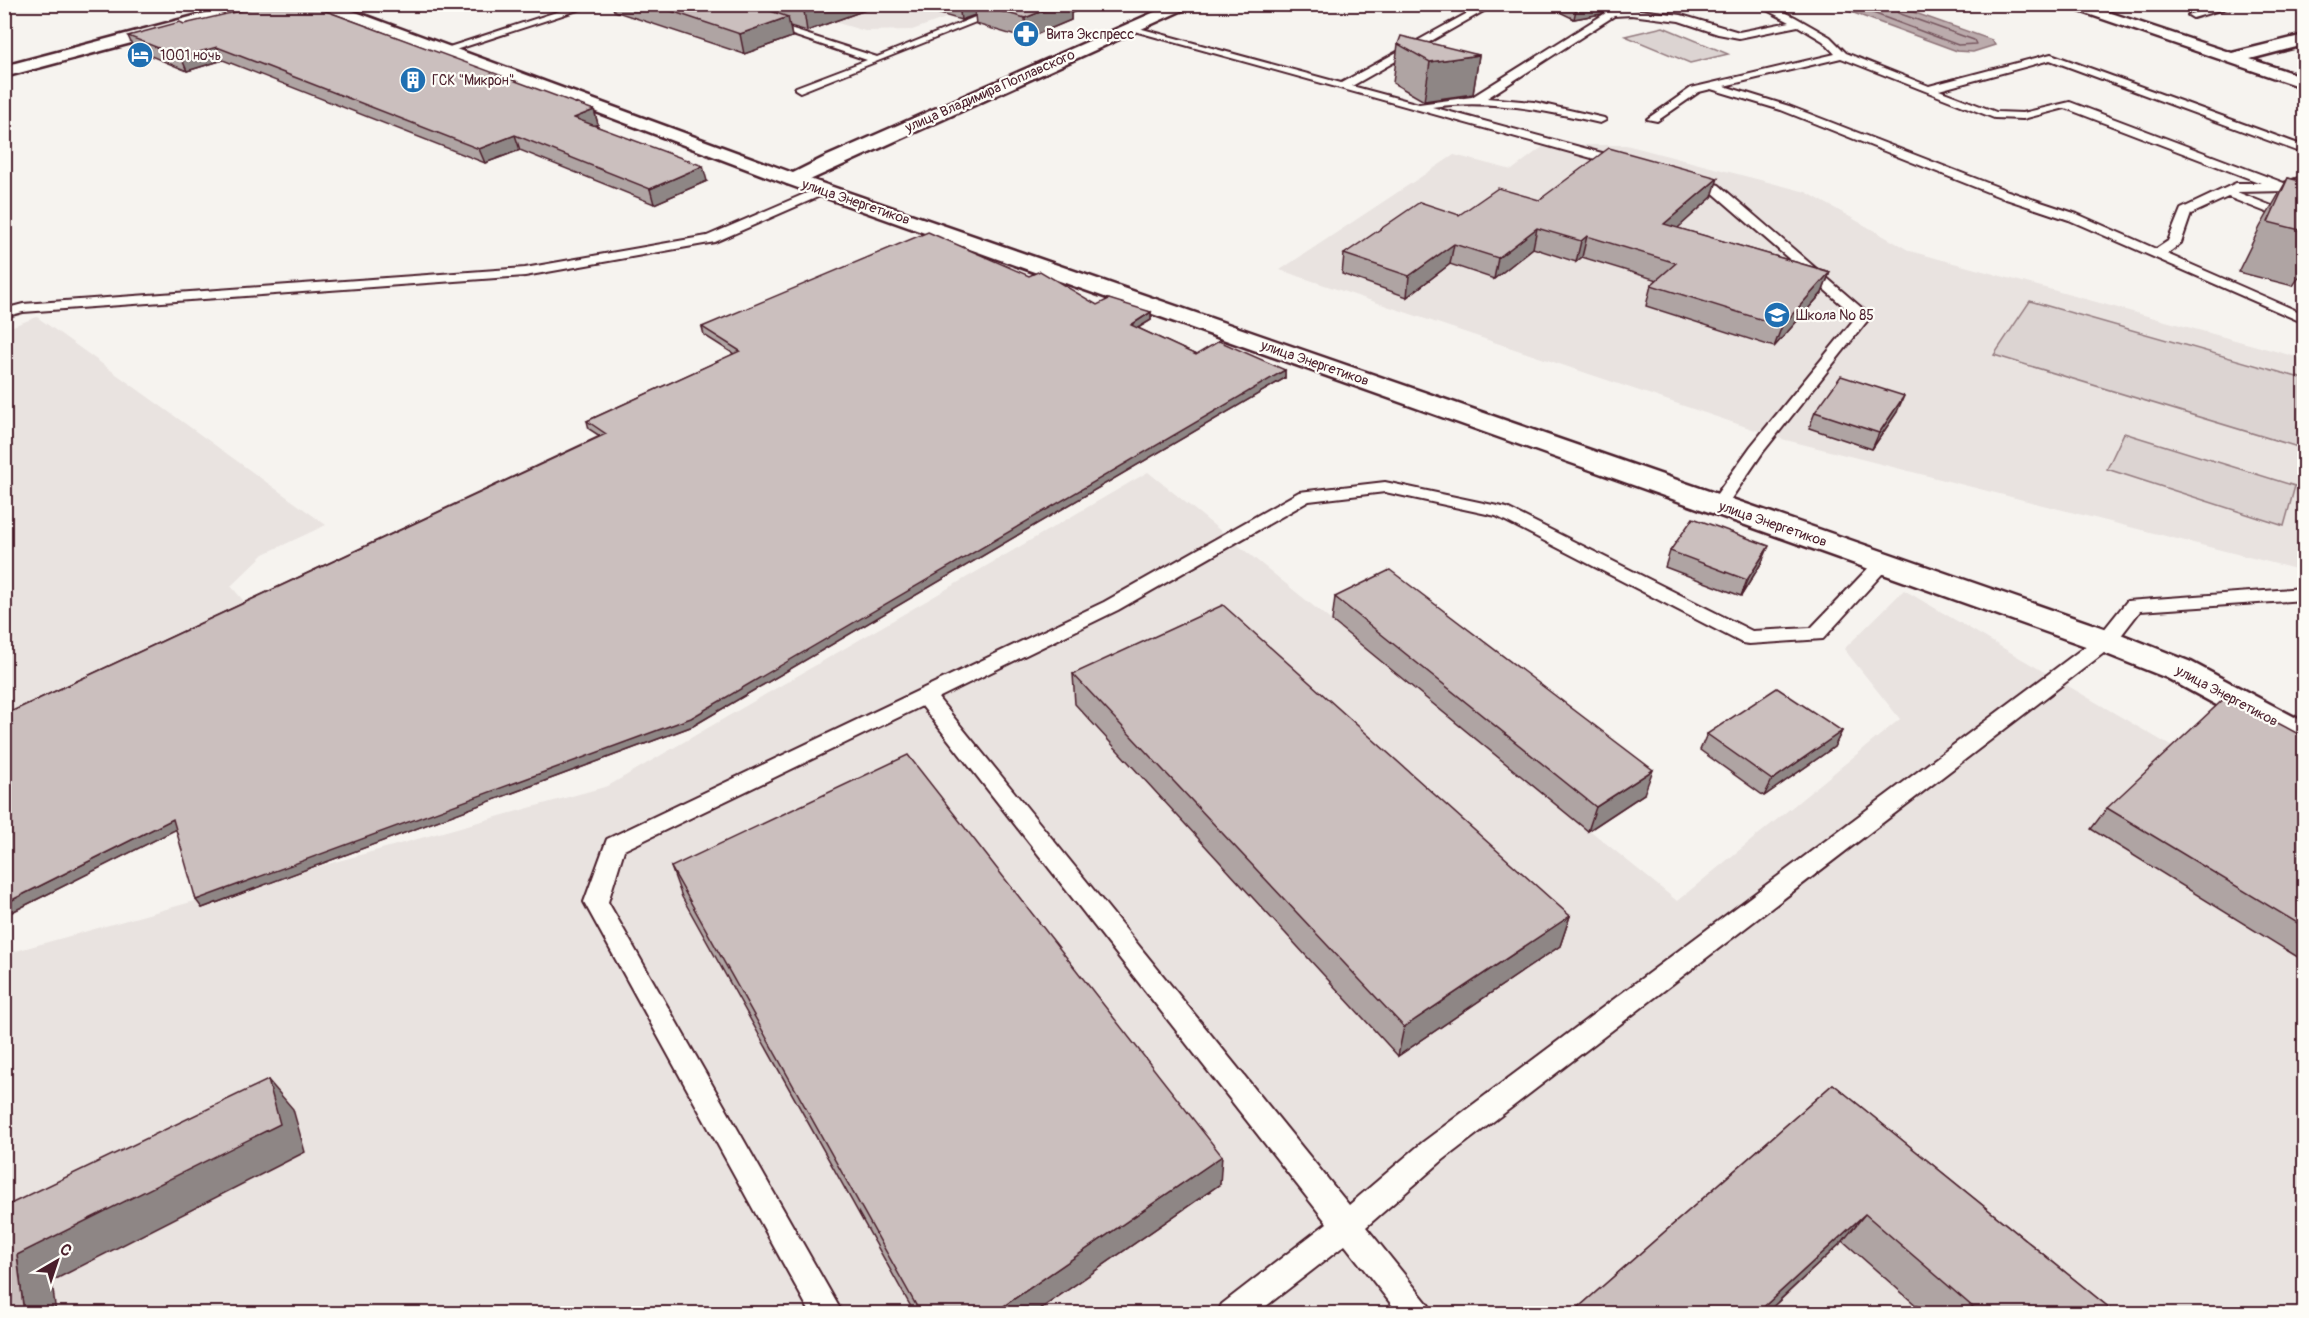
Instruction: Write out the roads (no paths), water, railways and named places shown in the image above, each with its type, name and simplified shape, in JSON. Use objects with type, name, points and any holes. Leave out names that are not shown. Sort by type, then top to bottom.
[{"type":"street","points":[[4,72],[260,4]]},
{"type":"street","name":"улица Энергетиков","points":[[318,4],[794,180],[2106,641],[2180,670],[2304,737]]},
{"type":"street","name":"улица Владимира Поплавского","points":[[794,180],[1188,4]]},
{"type":"street","points":[[2067,4],[2304,83]]},
{"type":"street","points":[[2231,58],[2304,40]]},
{"type":"lane","points":[[445,50],[592,4]]},
{"type":"lane","points":[[800,89],[1017,4]]},
{"type":"lane","points":[[1343,86],[1491,4]]},
{"type":"lane","points":[[1759,4],[1798,23],[1838,48],[1842,55]]},
{"type":"lane","points":[[2193,15],[2236,4]]},
{"type":"lane","points":[[1474,101],[1612,13],[1631,12],[1681,18],[1721,32],[1739,35],[1798,23]]},
{"type":"lane","points":[[751,19],[877,60]]},
{"type":"lane","points":[[1132,29],[1636,166]]},
{"type":"lane","points":[[1653,119],[1695,90],[1842,55],[1994,115],[2023,116],[2066,104],[2283,187]]},
{"type":"lane","points":[[1929,89],[2050,57],[2304,150]]},
{"type":"lane","points":[[1710,86],[1785,108],[2004,194],[2073,217],[2304,320]]},
{"type":"lane","points":[[1418,106],[1446,101],[1538,105],[1600,120]]},
{"type":"lane","points":[[1681,178],[1715,188],[1864,316],[1757,449],[1718,505]]},
{"type":"lane","points":[[2157,254],[2174,243],[2185,212],[2240,186],[2283,187],[2304,180]]},
{"type":"lane","points":[[4,313],[23,308],[525,272],[711,239],[823,190]]},
{"type":"lane","points":[[2227,192],[2304,223]]},
{"type":"lane","points":[[828,1314],[596,902],[615,846],[1111,606],[1305,496],[1385,487],[1501,512],[1749,638],[1816,634],[1883,563]]},
{"type":"lane","points":[[1232,1314],[1347,1225],[1433,1151],[2106,641],[2134,605],[2304,594]]},
{"type":"lane","points":[[925,696],[1418,1314]]},
{"type":"water","points":[[1832,5],[1893,5],[1992,40],[1995,45],[1973,52],[1957,51]]},
{"type":"place","name":"Вита Экспресс","points":[[1026,34]]},
{"type":"place","name":"1001 ночь","points":[[140,55]]},
{"type":"place","name":"ГСК \"Микрон\"","points":[[413,80]]},
{"type":"place","name":"Школа № 85","points":[[1777,315]]}]
